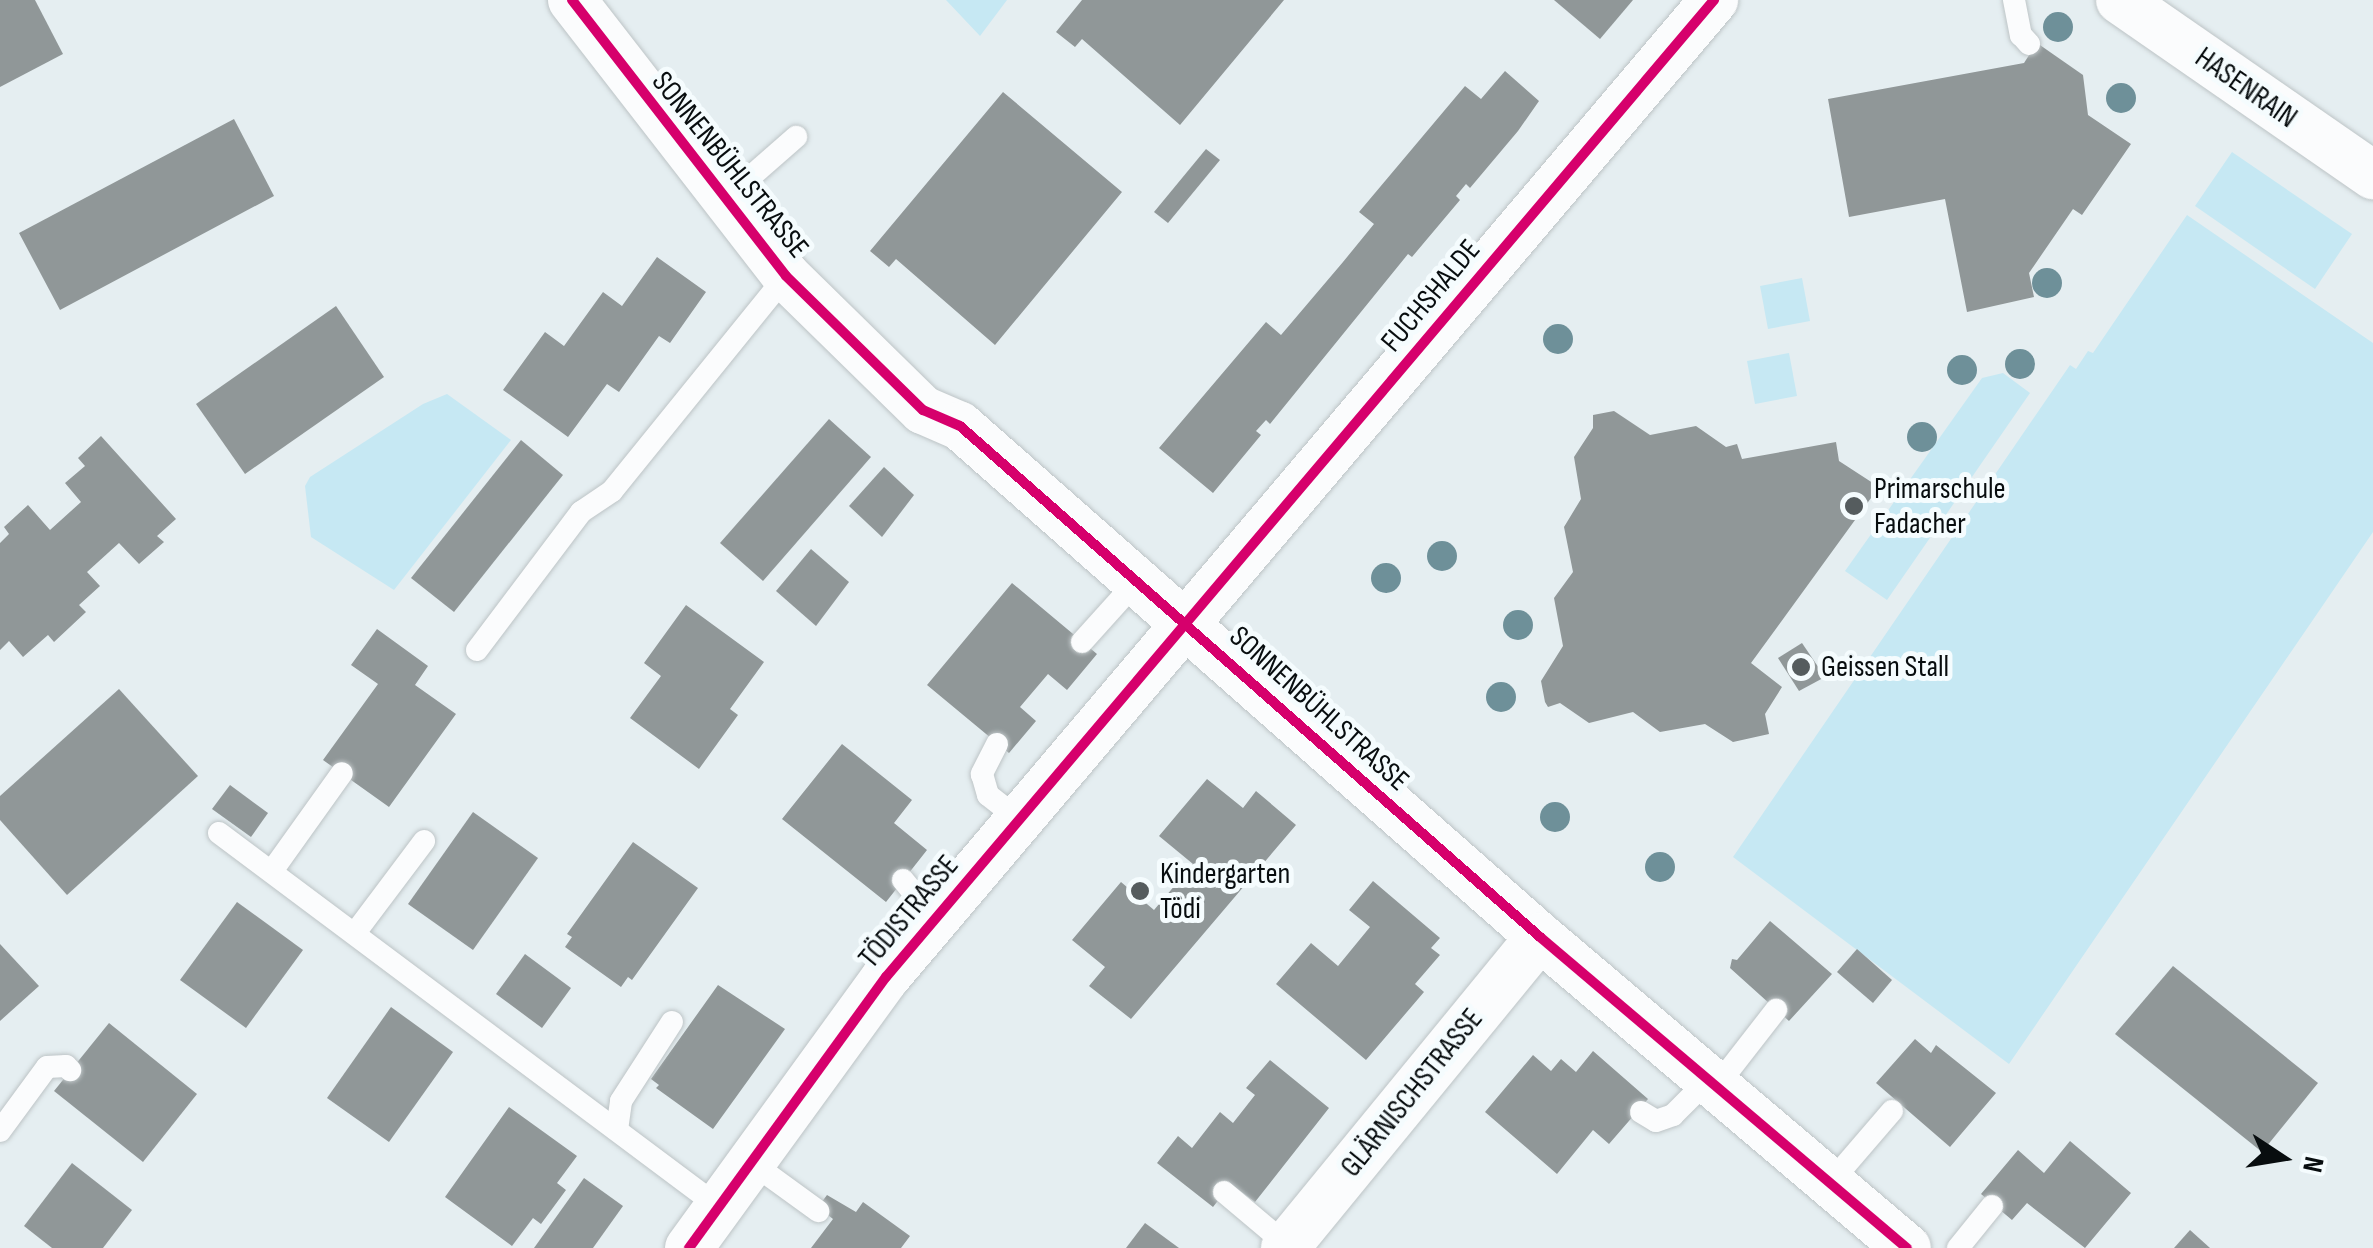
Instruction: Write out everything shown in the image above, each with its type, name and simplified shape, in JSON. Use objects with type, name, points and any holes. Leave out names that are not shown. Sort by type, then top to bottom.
[{"type":"street","name":"SONNENBÜHLSTRASSE","points":[[572,0],[786,276],[923,410],[960,426],[1540,937],[1830,1183],[1896,1245]]},
{"type":"street","name":"FUCHSHALDE","points":[[1186,624],[1714,0]]},
{"type":"street","name":"HASENRAIN","points":[[2120,0],[2373,174]]},
{"type":"street","name":"TÖDISTRASSE","points":[[690,1248],[886,977],[1186,624]]},
{"type":"street","name":"GLÄRNISCHSTRASSE","points":[[1286,1247],[1540,937]]},
{"type":"lane","points":[[2014,0],[2021,36],[2029,44]]},
{"type":"lane","points":[[724,200],[796,137]]},
{"type":"lane","points":[[477,650],[581,512],[612,491],[786,276]]},
{"type":"lane","points":[[1082,642],[1137,581]]},
{"type":"lane","points":[[997,744],[982,774],[988,795],[1020,820]]},
{"type":"lane","points":[[272,871],[342,773]]},
{"type":"lane","points":[[219,833],[719,1207]]},
{"type":"lane","points":[[355,933],[424,842]]},
{"type":"lane","points":[[903,880],[935,919]]},
{"type":"lane","points":[[1641,1112],[1656,1121],[1673,1115],[1712,1084],[1776,1010]]},
{"type":"lane","points":[[618,1130],[621,1102],[672,1022]]},
{"type":"lane","points":[[0,1131],[47,1067],[66,1066],[70,1070]]},
{"type":"lane","points":[[1830,1183],[1892,1111]]},
{"type":"lane","points":[[752,1163],[818,1211]]},
{"type":"lane","points":[[1224,1192],[1286,1247]]},
{"type":"lane","points":[[1958,1248],[1992,1206]]},
{"type":"shaded area","points":[[946,0],[1007,0],[980,36]]},
{"type":"shaded area","points":[[2232,152],[2352,234],[2315,289],[2195,206]]},
{"type":"shaded area","points":[[2187,215],[2373,343],[2373,532],[2009,1064],[1733,857],[2070,365],[2076,369],[2088,351],[2093,353]]},
{"type":"shaded area","points":[[1802,278],[1810,321],[1768,329],[1760,286]]},
{"type":"shaded area","points":[[1789,353],[1797,396],[1755,404],[1747,361]]},
{"type":"shaded area","points":[[2003,373],[2030,393],[1887,600],[1845,571],[1982,378]]},
{"type":"shaded area","points":[[447,394],[511,440],[394,590],[311,537],[305,486],[310,477],[423,404]]},
{"type":"building","points":[[0,0],[35,0],[63,54],[0,87]]},
{"type":"building","points":[[1082,0],[1284,0],[1180,125],[1082,39],[1075,47],[1056,32]]},
{"type":"building","points":[[1554,0],[1633,0],[1600,39]]},
{"type":"building","points":[[2037,43],[2083,75],[2088,115],[2131,144],[2082,215],[2073,209],[2029,273],[2034,297],[1967,312],[1945,199],[1849,217],[1828,99],[2024,63]]},
{"type":"building","points":[[1505,71],[1539,101],[1518,131],[1470,188],[1466,184],[1456,196],[1460,200],[1412,257],[1408,254],[1270,424],[1266,420],[1256,431],[1261,435],[1213,493],[1159,448],[1266,322],[1281,335],[1343,262],[1374,224],[1359,212],[1465,86],[1481,99]]},
{"type":"building","points":[[1003,92],[1122,192],[995,345],[896,259],[889,267],[870,251]]},
{"type":"building","points":[[234,119],[274,196],[60,310],[19,233]]},
{"type":"building","points":[[1206,149],[1220,160],[1168,223],[1154,212]]},
{"type":"building","points":[[657,257],[706,292],[670,343],[659,336],[619,392],[607,384],[568,437],[503,390],[545,332],[564,346],[603,292],[622,306]]},
{"type":"building","points":[[336,306],[384,377],[245,474],[196,404]]},
{"type":"building","points":[[1614,411],[1650,435],[1696,426],[1726,447],[1737,444],[1742,459],[1836,442],[1839,461],[1879,487],[1751,663],[1782,687],[1765,714],[1769,734],[1733,742],[1705,724],[1660,732],[1633,712],[1589,723],[1560,703],[1548,707],[1545,702],[1541,681],[1563,646],[1554,598],[1573,572],[1564,527],[1581,499],[1574,457],[1593,428],[1593,415]]},
{"type":"building","points":[[829,419],[871,457],[763,581],[720,543]]},
{"type":"building","points":[[101,436],[176,519],[157,536],[164,542],[139,564],[119,543],[87,572],[100,586],[79,605],[86,612],[54,642],[48,635],[23,657],[9,641],[0,650],[0,543],[9,534],[4,527],[28,505],[50,530],[81,502],[65,483],[85,466],[78,458]]},
{"type":"building","points":[[521,440],[563,475],[454,612],[411,578]]},
{"type":"building","points":[[884,467],[914,495],[882,537],[849,506]]},
{"type":"building","points":[[811,549],[849,582],[816,626],[776,591]]},
{"type":"building","points":[[1012,583],[1097,654],[1067,690],[1048,674],[1020,707],[1036,721],[1009,753],[927,685]]},
{"type":"building","points":[[686,605],[764,662],[730,709],[738,715],[699,769],[630,718],[661,676],[644,663]]},
{"type":"building","points":[[377,629],[428,666],[415,685],[456,714],[389,807],[323,760],[378,684],[351,665]]},
{"type":"building","name":"Geissen Stall","points":[[1802,643],[1825,677],[1799,691],[1778,658]]},
{"type":"building","points":[[119,689],[198,776],[67,895],[0,820],[0,796]]},
{"type":"building","points":[[842,744],[912,800],[894,823],[927,850],[886,902],[782,819]]},
{"type":"building","points":[[1207,779],[1243,808],[1256,791],[1296,825],[1131,1019],[1089,986],[1105,967],[1072,940],[1121,882],[1154,910],[1193,864],[1159,836]]},
{"type":"building","points":[[230,785],[268,813],[251,837],[212,809]]},
{"type":"building","points":[[473,812],[538,858],[473,950],[408,904]]},
{"type":"building","points":[[633,842],[698,888],[632,980],[628,977],[621,987],[565,947],[572,937],[567,934]]},
{"type":"building","points":[[1373,881],[1440,938],[1431,948],[1440,955],[1415,984],[1424,992],[1366,1060],[1276,984],[1311,943],[1338,966],[1370,927],[1349,910]]},
{"type":"building","points":[[237,902],[303,950],[246,1028],[180,980]]},
{"type":"building","points":[[1770,921],[1832,974],[1789,1021],[1730,968],[1732,959],[1737,960]]},
{"type":"building","points":[[0,944],[39,986],[0,1021]]},
{"type":"building","points":[[1857,949],[1892,980],[1873,1003],[1837,972]]},
{"type":"building","points":[[525,954],[571,988],[542,1028],[496,994]]},
{"type":"building","points":[[2173,966],[2318,1083],[2262,1152],[2115,1034]]},
{"type":"building","points":[[718,985],[785,1029],[713,1129],[656,1088],[659,1085],[651,1079]]},
{"type":"building","points":[[391,1007],[453,1052],[389,1142],[327,1098]]},
{"type":"building","points":[[109,1023],[197,1094],[143,1162],[54,1091]]},
{"type":"building","points":[[1915,1039],[1931,1053],[1936,1045],[1996,1093],[1950,1147],[1876,1083]]},
{"type":"building","points":[[1593,1051],[1648,1099],[1609,1144],[1593,1130],[1557,1174],[1485,1112],[1533,1055],[1551,1071],[1561,1059],[1576,1072]]},
{"type":"building","points":[[1270,1060],[1329,1108],[1255,1202],[1231,1184],[1213,1207],[1157,1163],[1178,1136],[1192,1148],[1220,1112],[1233,1123],[1255,1095],[1246,1088]]},
{"type":"building","points":[[509,1107],[577,1156],[557,1183],[566,1190],[541,1224],[533,1218],[512,1246],[445,1197]]},
{"type":"building","points":[[2070,1141],[2131,1193],[2085,1248],[2027,1203],[2012,1220],[1981,1194],[2018,1150],[2044,1173]]},
{"type":"building","points":[[72,1163],[132,1210],[103,1248],[52,1248],[24,1226]]},
{"type":"building","points":[[584,1178],[623,1206],[593,1248],[534,1248]]},
{"type":"building","points":[[827,1195],[856,1212],[863,1202],[910,1236],[901,1248],[811,1248],[833,1219],[818,1207]]},
{"type":"building","points":[[1145,1223],[1179,1248],[1126,1248]]},
{"type":"building","points":[[2190,1230],[2210,1248],[2174,1248]]},
{"type":"cycle path","points":[[572,0],[786,276],[923,410],[960,426],[1540,937],[1907,1248]]},
{"type":"cycle path","points":[[689,1248],[886,977],[1714,0]]},
{"type":"place","name":"Primarschule Fadacher","points":[[1854,506]]},
{"type":"place","name":"Geissen Stall","points":[[1801,667]]},
{"type":"place","name":"Kindergarten Tödi","points":[[1140,891]]}]
